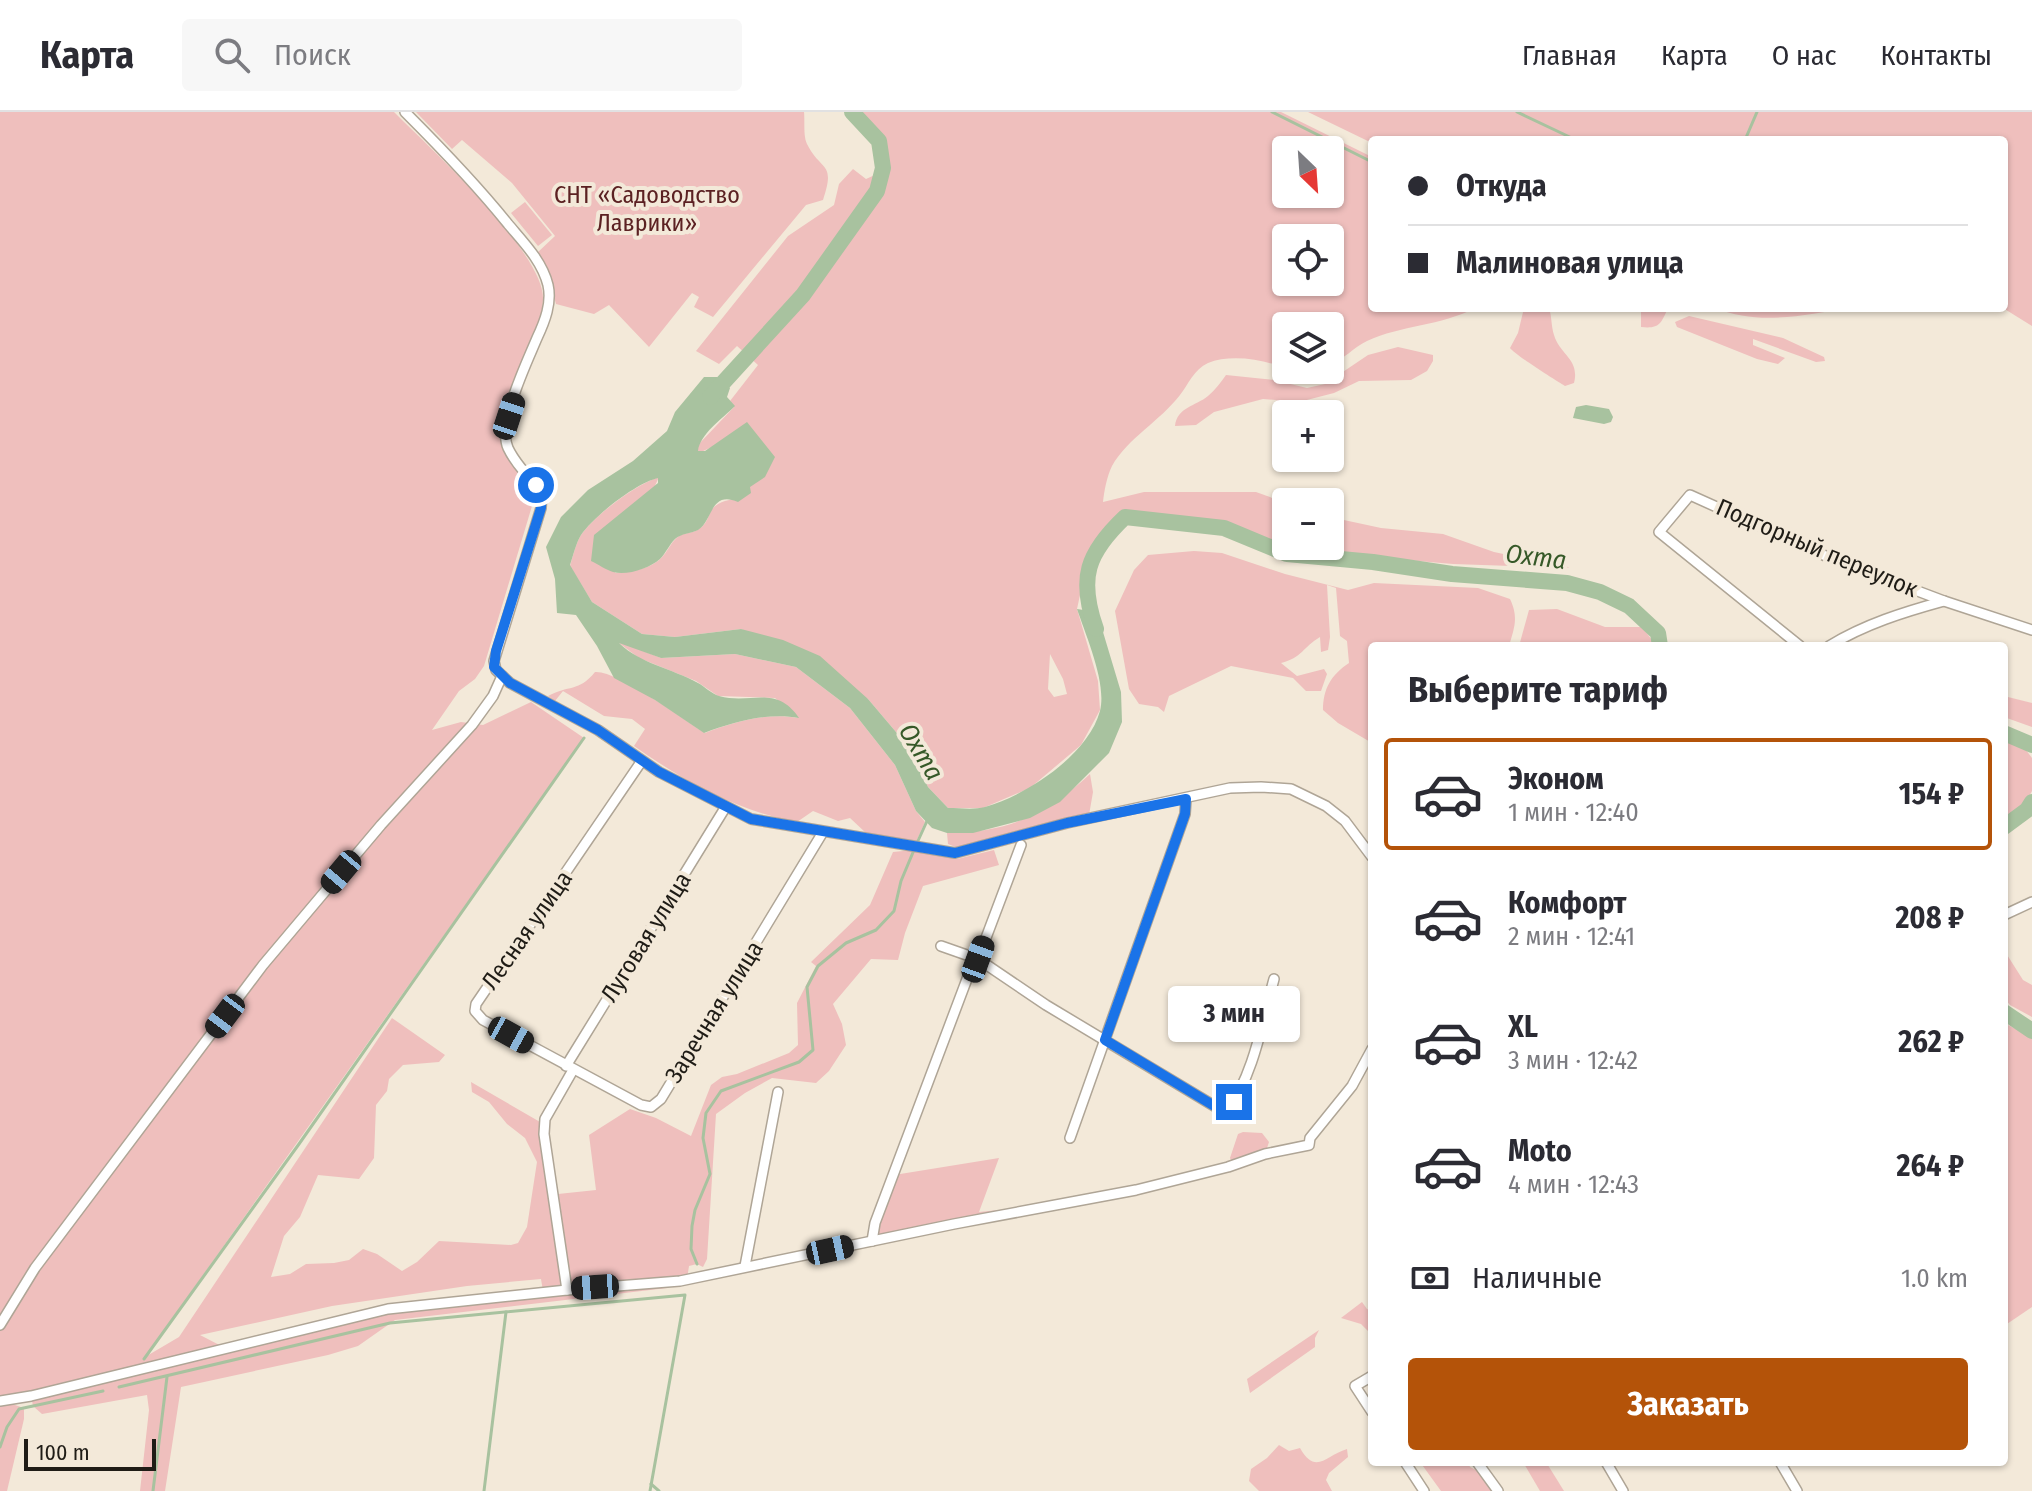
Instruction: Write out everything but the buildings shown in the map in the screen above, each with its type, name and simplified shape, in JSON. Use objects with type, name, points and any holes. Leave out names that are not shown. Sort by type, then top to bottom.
[{"type":"street","points":[[405,112],[458,164],[495,208],[540,264],[548,285],[545,321],[518,389],[505,433],[508,447],[542,491],[541,508],[494,661],[496,670],[502,676],[532,696],[598,730],[641,762],[751,819],[955,853],[1067,823],[1230,788],[1261,787],[1291,789],[1326,806],[1345,821],[1368,852]]},
{"type":"street","name":"Подгорный переулок","points":[[1795,642],[1659,532],[1690,495],[1830,558],[1944,601]]},
{"type":"street","points":[[1835,642],[1856,629],[1944,601],[2032,630]]},
{"type":"street","points":[[0,1325],[35,1268],[263,965],[381,825],[472,725],[493,696],[502,676]]},
{"type":"street","name":"Лесная улица","points":[[570,1068],[483,1020],[477,1016],[475,1007],[641,762]]},
{"type":"street","points":[[1070,1138],[1185,814],[1186,799]]},
{"type":"street","name":"Луговая улица","points":[[567,1290],[544,1134],[545,1119],[570,1068],[725,808]]},
{"type":"street","name":"Заречная улица","points":[[570,1068],[641,1105],[651,1107],[656,1104],[823,832]]},
{"type":"street","points":[[872,1241],[879,1211],[933,1062],[970,971],[978,959],[1021,845]]},
{"type":"street","points":[[2008,913],[2032,902]]},
{"type":"street","points":[[941,946],[978,959],[1046,1005],[1226,1113],[1234,1102],[1252,1059],[1274,979]]},
{"type":"street","points":[[0,1401],[388,1309],[680,1281],[1136,1190],[1228,1167],[1265,1154],[1309,1145],[1310,1138],[1352,1086],[1368,1056]]},
{"type":"street","points":[[745,1266],[778,1092]]},
{"type":"street","points":[[1368,1378],[1355,1386],[1368,1406]]},
{"type":"street","points":[[1408,1466],[1424,1491]]},
{"type":"street","points":[[1480,1466],[1498,1491]]},
{"type":"street","points":[[1608,1466],[1623,1491]]},
{"type":"street","points":[[1782,1466],[1797,1491]]},
{"type":"green space","points":[[0,112],[394,112],[457,174],[506,229],[539,280],[543,300],[535,333],[512,393],[504,447],[535,496],[484,666],[475,679],[459,691],[432,730],[461,722],[483,725],[531,702],[584,738],[145,1357],[179,1337],[392,1018],[445,1055],[439,1062],[403,1065],[389,1079],[387,1091],[376,1105],[374,1158],[359,1179],[318,1175],[300,1217],[284,1236],[271,1277],[290,1274],[306,1264],[349,1260],[363,1249],[377,1254],[402,1271],[417,1262],[439,1241],[518,1243],[527,1227],[537,1162],[525,1138],[507,1124],[489,1102],[472,1092],[471,1082],[547,1126],[558,1194],[596,1190],[589,1135],[630,1109],[691,1136],[711,1085],[722,1077],[789,1053],[798,1045],[797,1003],[816,966],[811,962],[870,905],[893,852],[913,850],[957,859],[994,850],[999,865],[923,886],[898,960],[871,959],[833,1004],[842,1024],[846,1045],[829,1071],[816,1083],[772,1078],[716,1114],[707,1259],[703,1267],[697,1264],[689,1266],[687,1279],[680,1281],[677,1276],[543,1291],[541,1279],[467,1286],[332,1306],[200,1335],[231,1351],[390,1312],[661,1285],[667,1288],[395,1320],[358,1346],[181,1387],[165,1491],[140,1491],[149,1410],[147,1395],[42,1414],[33,1406],[31,1396],[34,1390],[0,1398]]},
{"type":"green space","name":"СНТ «Садоводство Лаврики»","points":[[416,112],[804,112],[806,141],[825,168],[827,188],[823,200],[806,205],[713,317],[694,307],[699,297],[692,293],[649,347],[609,305],[594,314],[556,304],[545,264],[537,253],[555,236],[512,183],[462,140],[452,149]]},
{"type":"green space","points":[[855,112],[1281,112],[1330,136],[1272,136],[1272,208],[1344,208],[1344,143],[1368,155],[1368,312],[1466,312],[1380,336],[1344,357],[1344,312],[1272,312],[1272,364],[1247,359],[1217,360],[1195,373],[1172,404],[1119,456],[1109,474],[1103,502],[1144,492],[1256,492],[1272,498],[1272,543],[1225,524],[1124,515],[1101,536],[1087,562],[1077,609],[1098,681],[1100,710],[1081,745],[1030,788],[983,808],[948,808],[928,787],[907,745],[868,699],[741,629],[675,637],[642,634],[592,602],[570,566],[579,538],[587,527],[616,502],[659,477],[615,573],[641,569],[658,561],[679,536],[703,526],[712,509],[734,499],[712,447],[701,452],[697,451],[697,446],[734,407],[730,401],[758,365],[737,346],[719,364],[696,351],[788,236],[834,205],[839,184],[853,169],[866,179],[888,169],[882,141]],"holes":[[[1050,654],[1067,694],[1054,697],[1048,689]]]},
{"type":"green space","points":[[1308,112],[2032,112],[2032,326],[2008,311],[2008,136],[1368,136],[1368,141]]},
{"type":"green space","points":[[525,202],[552,235],[538,246],[511,213]]},
{"type":"green space","points":[[1523,312],[1550,312],[1557,342],[1574,368],[1574,383],[1565,386],[1510,348],[1518,333]]},
{"type":"green space","points":[[1641,312],[1666,312],[1659,324],[1641,327]]},
{"type":"green space","points":[[1729,312],[1824,312],[1765,318]]},
{"type":"green space","points":[[1689,316],[1783,338],[1824,357],[1825,361],[1816,362],[1753,339],[1753,345],[1785,358],[1778,364],[1757,359],[1677,327],[1675,322]]},
{"type":"green space","points":[[1398,347],[1433,355],[1433,361],[1427,371],[1411,380],[1359,381],[1334,393],[1307,400],[1263,399],[1214,412],[1196,425],[1175,426],[1183,411],[1208,396],[1226,375],[1272,380],[1272,384],[1307,388],[1344,384],[1344,371],[1368,355]]},
{"type":"green space","points":[[1344,520],[1381,528],[1443,534],[1494,552],[1527,559],[1560,561],[1569,568],[1453,564],[1344,555]]},
{"type":"green space","points":[[1194,551],[1222,553],[1348,590],[1374,583],[1478,588],[1510,599],[1515,617],[1513,634],[1510,642],[1368,642],[1368,741],[1323,710],[1329,683],[1349,663],[1347,641],[1340,636],[1336,588],[1327,585],[1328,650],[1321,652],[1320,637],[1294,658],[1281,663],[1297,676],[1324,669],[1327,674],[1321,691],[1306,691],[1293,678],[1231,666],[1169,696],[1164,712],[1158,707],[1139,704],[1129,689],[1115,611],[1134,570],[1148,555]]},
{"type":"green space","points":[[1557,609],[1605,627],[1642,627],[1652,642],[1520,642],[1529,610]]},
{"type":"green space","points":[[615,640],[661,658],[735,654],[796,667],[850,708],[895,765],[916,811],[925,822],[916,842],[866,833],[850,818],[838,821],[813,811],[797,822],[732,802],[692,783],[634,746],[645,729],[632,719],[604,716],[563,691],[555,701],[548,696],[578,685],[595,672],[605,673],[634,687],[705,733],[763,717],[798,718],[775,698],[718,696],[696,681],[639,658]]},
{"type":"green space","points":[[2008,697],[2032,703],[2032,727],[2008,718]]},
{"type":"green space","points":[[2008,740],[2026,750],[2032,758],[2032,791],[2023,807],[2008,818]]},
{"type":"green space","points":[[1090,774],[1093,792],[1089,815],[958,848],[948,844],[947,833],[1008,825],[1042,810]]},
{"type":"green space","points":[[2008,956],[2023,980],[2032,985],[2032,1017],[2010,1005]]},
{"type":"green space","points":[[2008,1025],[2032,1037],[2032,1307],[2008,1323]]},
{"type":"green space","points":[[1262,1133],[1269,1142],[1267,1148],[1231,1160],[1238,1134]]},
{"type":"green space","points":[[999,1158],[979,1212],[1056,1204],[1061,1208],[732,1273],[877,1236],[894,1175]]},
{"type":"green space","points":[[1362,1302],[1368,1309],[1368,1331],[1361,1324],[1341,1318]]},
{"type":"green space","points":[[1319,1330],[1315,1347],[1250,1393],[1247,1379]]},
{"type":"green space","points":[[0,1400],[24,1408],[7,1491],[0,1491]]},
{"type":"green space","points":[[1279,1445],[1289,1451],[1300,1448],[1311,1461],[1316,1462],[1347,1449],[1348,1457],[1329,1473],[1326,1480],[1332,1491],[1259,1491],[1249,1481],[1251,1469]]},
{"type":"green space","points":[[1423,1466],[1470,1466],[1480,1472],[1492,1491],[1441,1491]]},
{"type":"green space","points":[[1525,1466],[1548,1466],[1564,1491],[1540,1491]]},
{"type":"shaded area","points":[[704,377],[717,377],[730,388],[727,397],[735,406],[707,433],[698,451],[705,451],[747,422],[775,457],[765,477],[750,487],[751,493],[738,502],[729,499],[717,503],[703,526],[678,537],[660,559],[625,573],[613,572],[591,561],[594,535],[658,483],[658,478],[616,501],[581,535],[570,565],[592,602],[642,634],[675,637],[741,629],[783,640],[820,656],[868,699],[907,745],[928,787],[948,808],[967,809],[1002,801],[1037,783],[1083,743],[1100,711],[1101,687],[1077,609],[1097,612],[1121,692],[1122,722],[1109,753],[1060,802],[1030,818],[973,833],[947,833],[932,828],[916,811],[895,765],[850,708],[796,667],[735,654],[661,658],[619,643],[637,656],[688,678],[716,695],[772,698],[781,701],[799,718],[763,717],[704,733],[655,700],[614,678],[576,615],[557,613],[555,579],[546,547],[561,517],[588,490],[633,461],[667,431],[675,412]]},
{"type":"shaded area","points":[[1586,405],[1609,409],[1613,417],[1611,422],[1604,424],[1573,418],[1576,407]]},
{"type":"waterway","name":"Охта","points":[[710,397],[803,295],[877,191],[883,168],[879,141],[852,112]]},
{"type":"waterway","points":[[1272,112],[1368,160]]},
{"type":"waterway","points":[[1517,112],[1568,136]]},
{"type":"waterway","points":[[1747,136],[1757,112]]},
{"type":"waterway","name":"Охта","points":[[1096,629],[1088,595],[1090,567],[1102,543],[1125,517],[1224,528],[1287,554],[1373,562],[1452,574],[1567,583],[1600,592],[1629,606],[1658,633],[1659,642]]},
{"type":"waterway","name":"Охта","points":[[2008,735],[2032,745]]},
{"type":"waterway","points":[[144,1359],[584,738]]},
{"type":"waterway","name":"Охта","points":[[2008,824],[2027,810],[2032,802]]},
{"type":"waterway","points":[[917,843],[927,821]]},
{"type":"waterway","points":[[697,1264],[691,1249],[692,1226],[710,1174],[703,1138],[706,1113],[721,1091],[799,1062],[813,1050],[807,987],[818,966],[846,943],[876,930],[894,911],[901,881],[914,850]]},
{"type":"waterway","name":"Охта","points":[[2008,1015],[2032,1031]]},
{"type":"waterway","points":[[119,1387],[390,1323],[685,1295],[650,1491]]},
{"type":"waterway","points":[[484,1491],[506,1312]]},
{"type":"waterway","points":[[153,1491],[167,1377]]},
{"type":"waterway","points":[[0,1447],[7,1427],[19,1409],[103,1391]]},
{"type":"waterway","points":[[651,1484],[659,1491]]},
{"type":"route","points":[[536,485],[542,491],[541,508],[496,651],[496,670],[532,696],[598,730],[641,762],[725,808],[760,821],[955,853],[1067,823],[1186,799],[1185,814],[1105,1040],[1226,1113],[1234,1102]]}]
